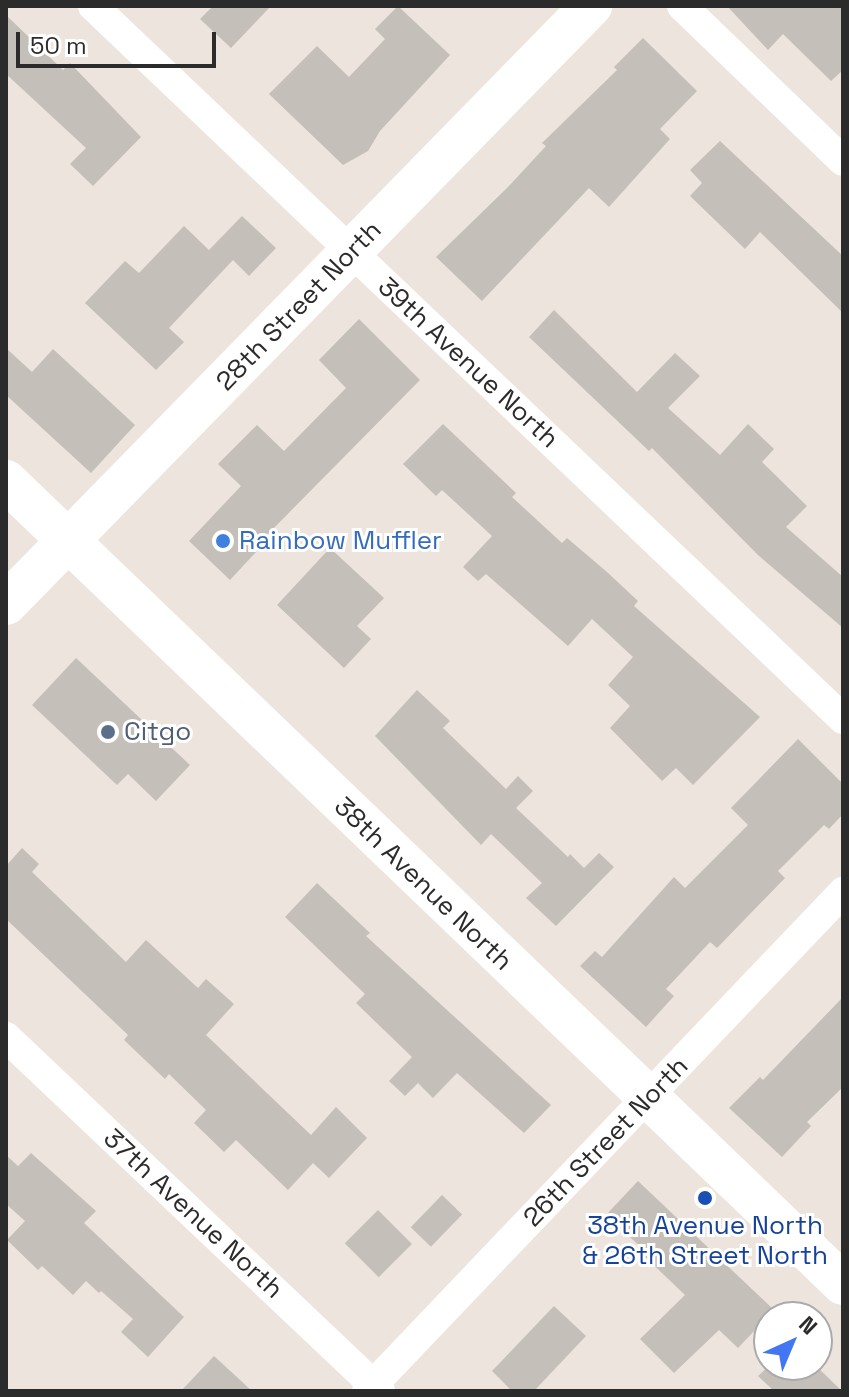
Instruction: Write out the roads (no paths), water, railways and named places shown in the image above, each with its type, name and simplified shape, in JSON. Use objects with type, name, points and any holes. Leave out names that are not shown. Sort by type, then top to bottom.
[{"type":"main road","name":"28th Street North","points":[[6,604],[591,6]]},
{"type":"main road","name":"38th Avenue North","points":[[6,481],[843,1284]]},
{"type":"street","name":"39th Avenue North","points":[[93,6],[843,719]]},
{"type":"street","points":[[682,6],[843,161]]},
{"type":"street","name":"26th Street North","points":[[374,1389],[843,892]]},
{"type":"street","name":"37th Avenue North","points":[[6,1037],[374,1389]]},
{"type":"place","name":"Rainbow Muffler","points":[[223,541]]},
{"type":"place","name":"Citgo","points":[[108,732]]},
{"type":"place","name":"38th Avenue North & 26th Street North","points":[[705,1198]]}]
